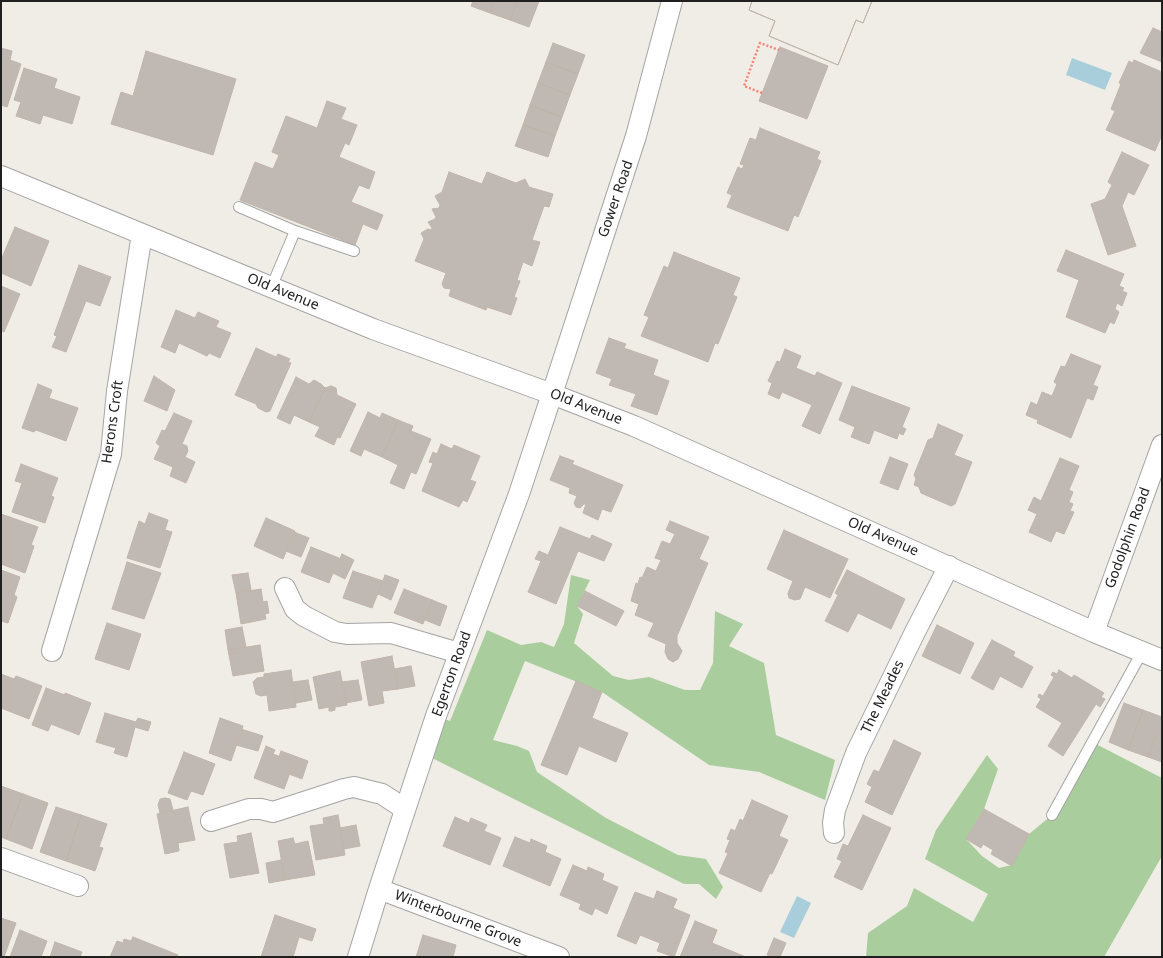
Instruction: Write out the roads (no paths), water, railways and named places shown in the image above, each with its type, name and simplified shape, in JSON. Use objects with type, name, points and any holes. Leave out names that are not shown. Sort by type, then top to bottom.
[{"type":"street","name":"Gower Road","points":[[552,394],[636,136],[672,1]]},
{"type":"street","name":"Old Avenue","points":[[2,179],[142,234],[373,329],[552,394],[634,426],[1094,632],[1162,660]]},
{"type":"street","name":"Herons Croft","points":[[52,651],[111,454],[118,391],[142,234]]},
{"type":"street","name":"Egerton Road","points":[[358,957],[378,889],[405,809],[459,653],[519,494],[552,394]]},
{"type":"street","name":"Godolphin Road","points":[[1094,632],[1162,444]]},
{"type":"street","name":"The Meades","points":[[834,833],[833,823],[835,810],[856,753],[949,566]]},
{"type":"street","points":[[285,588],[295,609],[335,632],[346,634],[391,633],[459,653]]},
{"type":"street","points":[[211,821],[249,809],[261,809],[273,812],[344,788],[354,787],[382,794],[405,809]]},
{"type":"street","points":[[1,858],[78,886]]},
{"type":"street","name":"Winterbourne Grove","points":[[378,889],[559,957]]},
{"type":"lane","points":[[239,207],[295,231],[354,251]]},
{"type":"lane","points":[[271,288],[295,231]]},
{"type":"lane","points":[[1052,815],[1142,652]]},
{"type":"water","points":[[1072,58],[1112,73],[1105,90],[1066,75]]},
{"type":"water","points":[[797,896],[811,903],[794,938],[780,932]]}]
